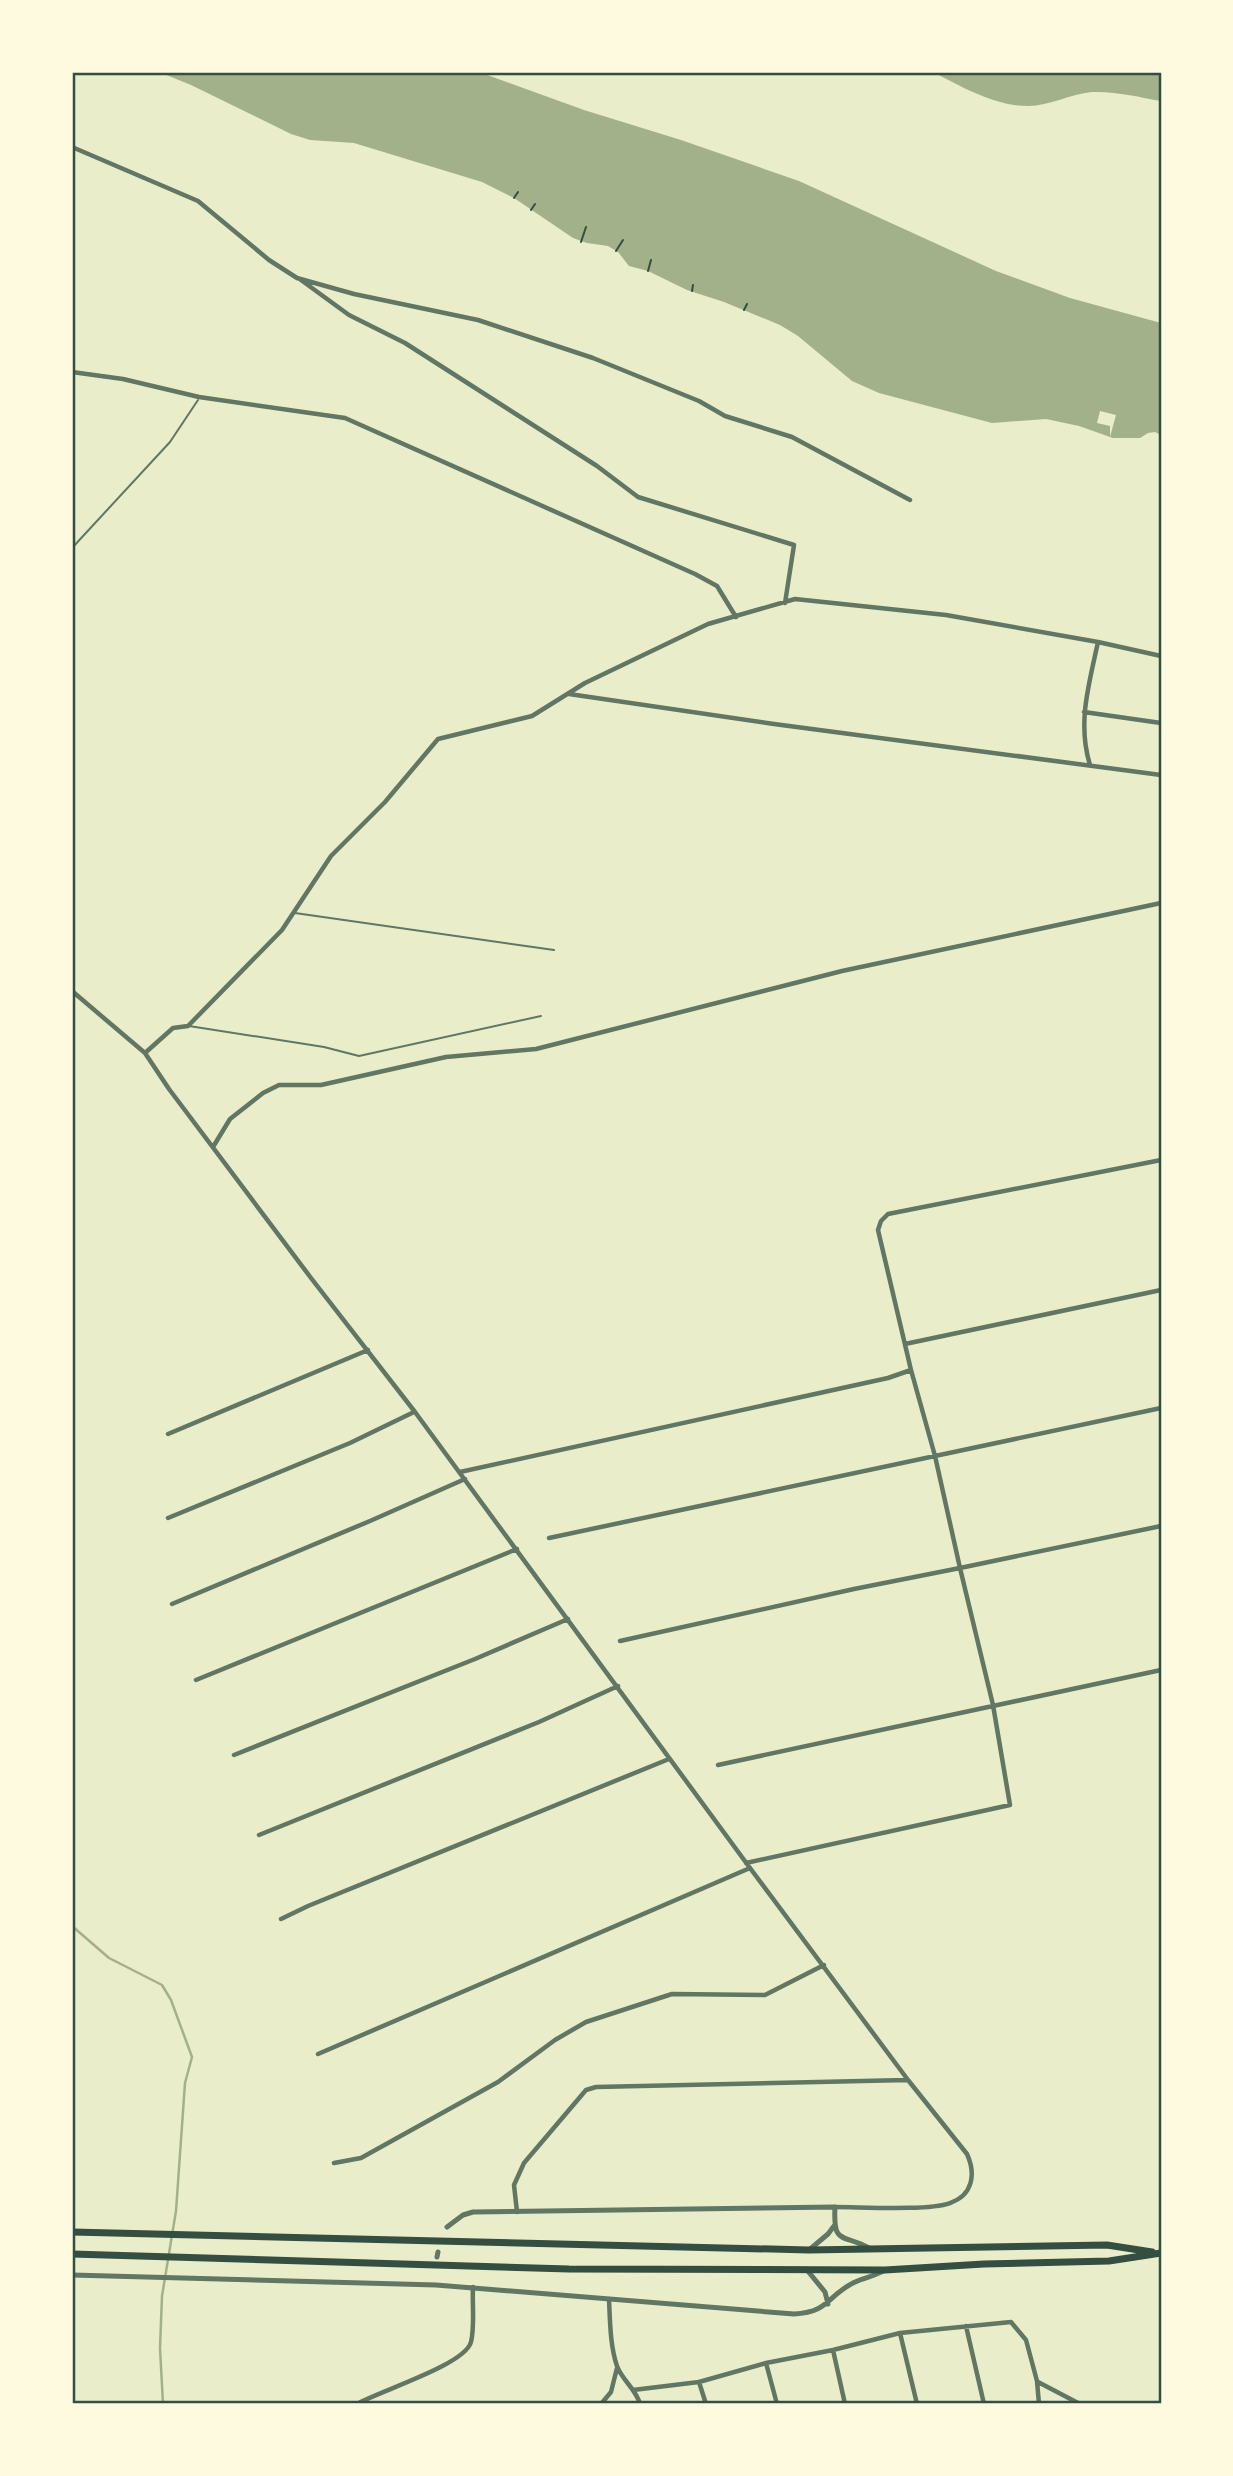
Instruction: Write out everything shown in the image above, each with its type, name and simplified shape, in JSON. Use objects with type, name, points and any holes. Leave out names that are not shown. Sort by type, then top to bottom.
[{"type":"main road","points":[[72,2232],[808,2250],[1107,2245],[1160,2253]]},
{"type":"main road","points":[[72,2254],[569,2269],[885,2270],[1109,2261],[1160,2253]]},
{"type":"street","points":[[72,147],[198,201],[269,260],[349,315],[405,343],[575,451],[638,497],[794,545],[785,603]]},
{"type":"street","points":[[297,278],[354,294],[478,320],[593,358],[699,401],[725,416],[792,437],[910,500]]},
{"type":"street","points":[[72,372],[123,379],[200,397],[345,418],[695,574],[717,586],[736,617]]},
{"type":"street","points":[[145,1053],[173,1028],[188,1026],[282,930],[331,856],[385,802],[438,739],[531,716],[585,683],[708,624],[795,599],[946,615],[1161,656]]},
{"type":"street","points":[[1090,765],[1084,746],[1084,712],[1098,642]]},
{"type":"street","points":[[568,694],[1161,775]]},
{"type":"street","points":[[1084,712],[1161,723]]},
{"type":"street","points":[[213,1147],[230,1119],[263,1093],[279,1085],[321,1085],[446,1057],[536,1049],[842,971],[1161,903]]},
{"type":"street","points":[[72,991],[145,1053],[311,1278],[460,1472],[908,2080],[967,2154],[974,2174],[971,2185],[962,2196],[950,2203],[929,2206],[473,2212],[463,2215],[447,2227]]},
{"type":"street","points":[[318,2054],[748,1865],[1010,1805],[993,1706],[935,1456],[911,1370],[878,1230],[881,1221],[888,1214],[1161,1160]]},
{"type":"street","points":[[905,1344],[1161,1290]]},
{"type":"street","points":[[168,1434],[368,1350]]},
{"type":"street","points":[[460,1472],[874,1381],[911,1370]]},
{"type":"street","points":[[550,1538],[1161,1408]]},
{"type":"street","points":[[168,1518],[350,1443],[415,1412]]},
{"type":"street","points":[[172,1604],[465,1479]]},
{"type":"street","points":[[620,1641],[1161,1525]]},
{"type":"street","points":[[196,1680],[517,1549]]},
{"type":"street","points":[[234,1755],[568,1619]]},
{"type":"street","points":[[718,1765],[1161,1670]]},
{"type":"street","points":[[259,1835],[539,1722],[618,1686]]},
{"type":"street","points":[[281,1919],[669,1759]]},
{"type":"street","points":[[334,2163],[361,2158],[498,2082],[555,2040],[586,2022],[673,1994],[765,1995],[824,1965]]},
{"type":"street","points":[[517,2212],[514,2185],[524,2163],[586,2090],[596,2087],[908,2080]]},
{"type":"street","points":[[835,2207],[834,2226],[837,2234],[847,2241],[869,2248]]},
{"type":"street","points":[[808,2250],[834,2226]]},
{"type":"street","points":[[807,2270],[825,2292],[828,2304]]},
{"type":"street","points":[[72,2275],[436,2285],[794,2314],[819,2310],[855,2281],[875,2277],[885,2270]]},
{"type":"street","points":[[436,2275],[436,2285]]},
{"type":"street","points":[[357,2404],[451,2363],[465,2352],[471,2344],[473,2287]]},
{"type":"street","points":[[601,2404],[611,2392],[617,2367],[609,2299]]},
{"type":"street","points":[[633,2390],[699,2382],[766,2363],[900,2333],[1011,2322],[1026,2340],[1037,2381],[1039,2404]]},
{"type":"street","points":[[966,2326],[984,2404]]},
{"type":"street","points":[[900,2333],[917,2404]]},
{"type":"street","points":[[833,2350],[845,2404]]},
{"type":"street","points":[[766,2363],[777,2404]]},
{"type":"street","points":[[617,2367],[638,2395],[640,2404]]},
{"type":"street","points":[[1037,2381],[1080,2404]]},
{"type":"street","points":[[699,2382],[706,2404]]},
{"type":"lane","points":[[72,548],[163,450],[200,397]]},
{"type":"lane","points":[[294,912],[554,950]]},
{"type":"lane","points":[[188,1026],[324,1047],[359,1056],[541,1016]]},
{"type":"path","points":[[514,198],[518,192]]},
{"type":"path","points":[[531,210],[535,204]]},
{"type":"path","points":[[581,242],[586,227]]},
{"type":"path","points":[[617,251],[623,240]]},
{"type":"path","points":[[648,271],[651,260]]},
{"type":"path","points":[[692,291],[693,285]]},
{"type":"path","points":[[744,310],[747,304]]},
{"type":"shaded area","points":[[159,72],[479,72],[584,110],[799,181],[996,271],[1070,298],[1161,323],[1161,435],[1155,432],[1140,438],[1113,438],[1079,426],[1046,419],[992,423],[879,393],[852,381],[798,336],[780,325],[687,290],[648,271],[629,266],[618,252],[608,246],[573,238],[514,198],[482,182],[354,143],[310,140],[291,134]]},
{"type":"shaded area","points":[[933,72],[1161,72],[1161,101],[1118,93],[1092,92],[1036,105],[1016,105],[979,95]]},
{"type":"pier","points":[[1100,411],[1116,415],[1110,437],[1110,426],[1097,423]]},
{"type":"waterway","points":[[72,1926],[109,1958],[162,1985],[171,2000],[192,2057],[185,2083],[176,2211],[162,2296],[160,2348],[163,2404]]}]
